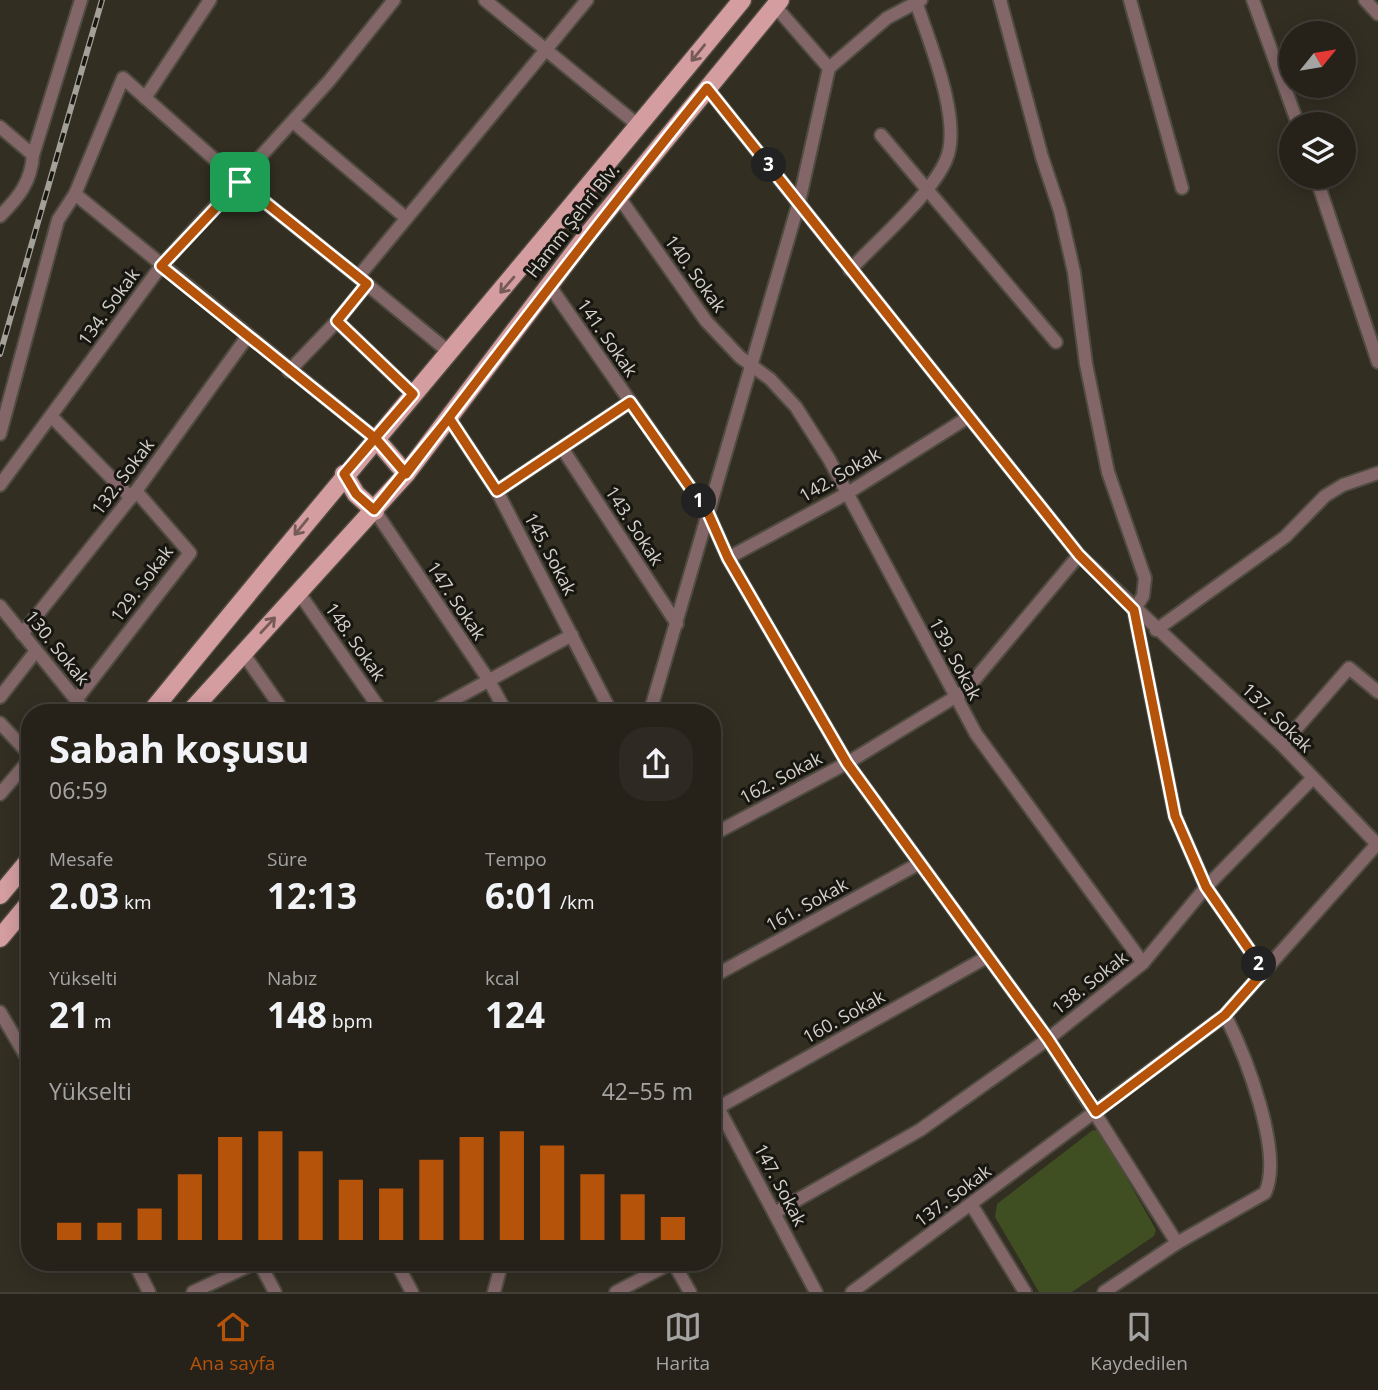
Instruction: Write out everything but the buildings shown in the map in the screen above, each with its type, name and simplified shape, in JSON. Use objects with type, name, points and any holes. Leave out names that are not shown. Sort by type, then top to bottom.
[{"type":"main road","name":"Hamm Şehri Blv.","points":[[157,704],[344,474],[742,0]]},
{"type":"main road","name":"Hamm Şehri Blv.","points":[[202,704],[243,653],[406,474],[549,285],[777,3]]},
{"type":"main road","points":[[376,439],[406,474]]},
{"type":"main road","points":[[344,474],[356,494],[374,510]]},
{"type":"main road","points":[[0,895],[21,870]]},
{"type":"main road","points":[[0,937],[21,912]]},
{"type":"street","points":[[0,216],[19,198],[32,174],[33,155],[81,0]]},
{"type":"street","points":[[145,98],[210,0]]},
{"type":"street","name":"134. Sokak","points":[[0,485],[161,266],[293,122],[394,0]]},
{"type":"street","points":[[485,0],[639,125]]},
{"type":"street","points":[[289,371],[337,321],[406,218],[587,0]]},
{"type":"street","points":[[1000,0],[1068,248],[1108,472],[1145,578],[1143,596],[1134,610],[1175,816],[1206,887],[1264,971]]},
{"type":"street","points":[[1130,0],[1182,188]]},
{"type":"street","points":[[1253,0],[1294,112]]},
{"type":"street","points":[[1365,0],[1378,14]]},
{"type":"street","points":[[652,704],[799,202],[829,68],[887,18],[919,1],[949,115],[950,138],[946,159],[927,189],[850,270]]},
{"type":"street","points":[[777,3],[829,68]]},
{"type":"street","points":[[0,434],[58,220],[75,194],[123,78],[240,182],[449,352]]},
{"type":"street","name":"137. Sokak","points":[[707,88],[967,418],[1079,555],[1134,610],[1282,745],[1377,844],[1225,1015],[852,1292]]},
{"type":"street","points":[[293,122],[406,218]]},
{"type":"street","points":[[0,127],[33,155]]},
{"type":"street","points":[[881,135],[1056,342]]},
{"type":"street","points":[[1321,189],[1378,362]]},
{"type":"street","points":[[75,194],[247,337],[376,439]]},
{"type":"street","name":"140. Sokak","points":[[619,197],[705,321],[750,366]]},
{"type":"street","name":"141. Sokak","points":[[549,285],[708,513],[728,558],[847,763],[1048,1039],[1177,1243]]},
{"type":"street","points":[[337,321],[413,394]]},
{"type":"street","name":"132. Sokak","points":[[22,634],[133,494],[247,337]]},
{"type":"street","name":"139. Sokak","points":[[750,366],[770,379],[796,407],[976,734],[1143,963]]},
{"type":"street","points":[[497,491],[630,402]]},
{"type":"street","points":[[51,416],[133,494]]},
{"type":"street","name":"145. Sokak","points":[[449,418],[497,491],[607,704]]},
{"type":"street","name":"142. Sokak","points":[[728,558],[846,494],[967,418]]},
{"type":"street","name":"143. Sokak","points":[[562,447],[677,624]]},
{"type":"street","points":[[1156,630],[1284,537],[1325,496],[1343,485],[1378,473]]},
{"type":"street","name":"129. Sokak","points":[[81,704],[190,553],[133,494]]},
{"type":"street","name":"147. Sokak","points":[[374,510],[488,679],[502,704]]},
{"type":"street","name":"162. Sokak","points":[[721,830],[847,763],[965,691],[1079,555]]},
{"type":"street","name":"148. Sokak","points":[[299,593],[376,704]]},
{"type":"street","name":"130. Sokak","points":[[0,606],[79,704]]},
{"type":"street","points":[[445,704],[572,635]]},
{"type":"street","points":[[0,697],[36,651]]},
{"type":"street","points":[[243,653],[278,704]]},
{"type":"street","points":[[1282,745],[1349,668],[1378,692]]},
{"type":"street","points":[[0,723],[21,747]]},
{"type":"street","points":[[0,794],[21,768]]},
{"type":"street","name":"138. Sokak","points":[[776,1212],[920,1130],[1048,1039],[1143,963],[1206,887],[1313,778]]},
{"type":"street","name":"161. Sokak","points":[[721,972],[918,864]]},
{"type":"street","name":"160. Sokak","points":[[721,1101],[987,957]]},
{"type":"street","points":[[0,1012],[21,1048]]},
{"type":"street","points":[[1104,1292],[1177,1243],[1265,1193],[1272,1180],[1267,1134],[1237,1039],[1225,1015]]},
{"type":"street","name":"147. Sokak","points":[[721,1117],[776,1212],[816,1292]]},
{"type":"street","points":[[971,1204],[1025,1292]]},
{"type":"street","points":[[138,1271],[149,1292]]},
{"type":"street","points":[[193,1292],[238,1271]]},
{"type":"street","points":[[263,1271],[275,1292]]},
{"type":"street","points":[[401,1271],[412,1292]]},
{"type":"street","points":[[494,1292],[500,1271]]},
{"type":"street","points":[[617,1292],[656,1271]]},
{"type":"street","points":[[678,1271],[690,1292]]},
{"type":"green space","points":[[1093,1130],[1100,1131],[1156,1230],[1154,1236],[1072,1292],[1039,1292],[995,1217],[997,1204]]},
{"type":"railway","points":[[0,354],[102,0]]},
{"type":"route","points":[[240,182],[161,266],[376,439],[406,474],[585,238],[707,88],[967,418],[1079,555],[1134,610],[1175,816],[1206,887],[1264,971],[1225,1015],[1096,1112],[1048,1039],[847,763],[728,558],[708,513],[630,402],[497,491],[449,418],[406,474],[374,510],[356,494],[344,474],[376,439],[413,394],[337,321],[367,284],[240,182]]}]
